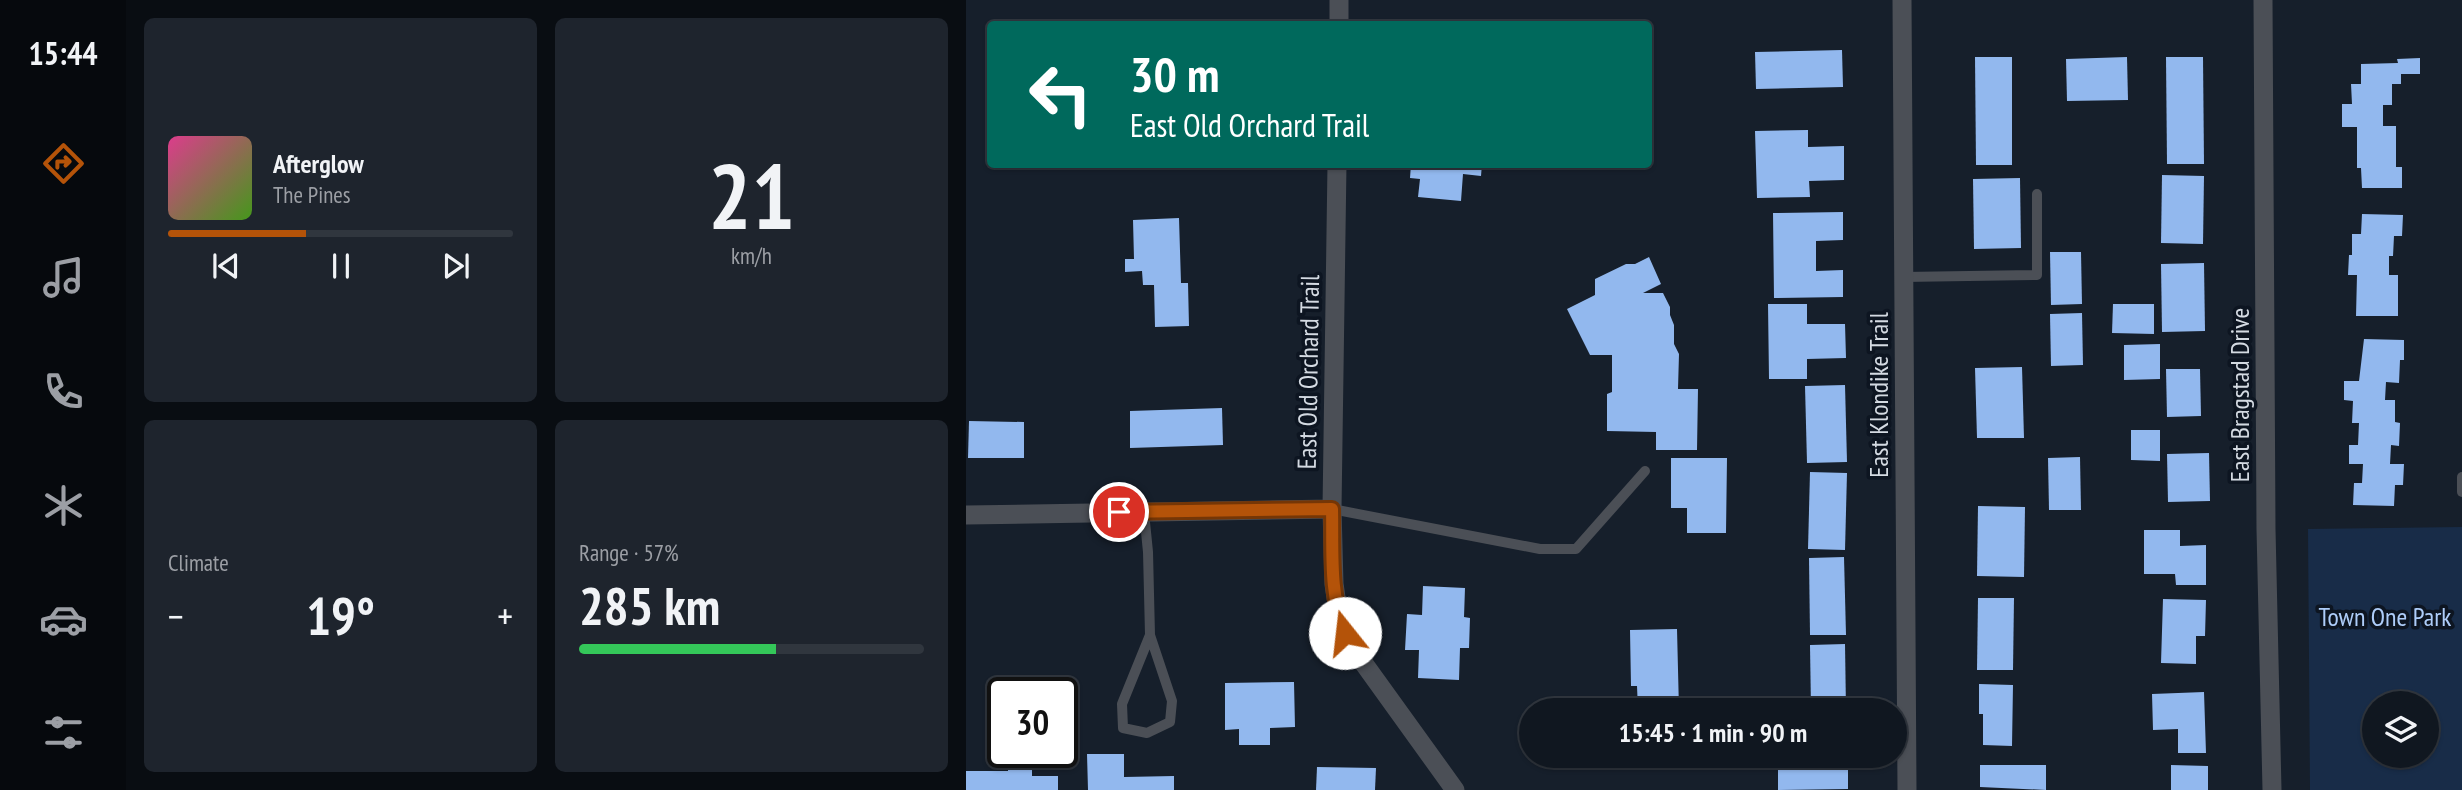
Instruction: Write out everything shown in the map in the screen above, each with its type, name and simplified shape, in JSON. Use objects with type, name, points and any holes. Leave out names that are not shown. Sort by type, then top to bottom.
[{"type":"street","points":[[1339,0],[1339,21]]},
{"type":"street","name":"East Klondike Trail","points":[[1902,0],[1906,790]]},
{"type":"street","name":"East Bragstad Drive","points":[[2263,0],[2266,516],[2272,790]]},
{"type":"street","name":"East Old Orchard Trail","points":[[966,515],[1332,509],[1337,168]]},
{"type":"street","points":[[1332,509],[1334,584],[1339,618],[1352,647],[1455,790]]},
{"type":"lane","points":[[1903,276],[2037,275],[2037,194]]},
{"type":"lane","points":[[1332,509],[1540,549],[1576,549],[1645,471]]},
{"type":"lane","points":[[2462,477],[2462,492]]},
{"type":"lane","points":[[1144,512],[1149,552],[1150,635],[1172,701],[1170,722],[1147,733],[1124,729],[1122,704],[1150,635]]},
{"type":"green space","name":"Town One Park","points":[[2462,527],[2462,790],[2310,790],[2308,529]]},
{"type":"building","points":[[1842,50],[1843,87],[1756,89],[1755,52]]},
{"type":"building","points":[[1975,57],[2012,57],[2012,165],[1976,165]]},
{"type":"building","points":[[2127,57],[2128,100],[2067,101],[2066,59]]},
{"type":"building","points":[[2166,57],[2203,57],[2204,164],[2167,164]]},
{"type":"building","points":[[2420,58],[2420,74],[2401,74],[2401,84],[2392,84],[2392,105],[2383,105],[2383,126],[2396,126],[2396,167],[2402,167],[2402,188],[2362,188],[2361,168],[2357,168],[2357,127],[2342,127],[2342,104],[2352,104],[2351,84],[2361,84],[2361,64],[2398,63],[2397,59]]},
{"type":"building","points":[[1808,130],[1808,147],[1844,146],[1844,180],[1809,181],[1810,197],[1757,198],[1755,131]]},
{"type":"building","points":[[1411,168],[1482,168],[1481,176],[1463,174],[1461,201],[1418,197],[1420,179],[1410,178]]},
{"type":"building","points":[[2162,175],[2204,176],[2203,244],[2161,243]]},
{"type":"building","points":[[2020,178],[2021,248],[1974,249],[1973,179]]},
{"type":"building","points":[[1843,212],[1843,240],[1816,241],[1816,271],[1843,270],[1843,297],[1774,298],[1773,213]]},
{"type":"building","points":[[2362,214],[2403,215],[2402,236],[2394,236],[2393,256],[2389,256],[2389,275],[2398,275],[2398,316],[2356,316],[2357,275],[2348,275],[2349,255],[2352,255],[2352,234],[2361,234]]},
{"type":"building","points":[[1179,218],[1181,283],[1188,283],[1189,326],[1155,327],[1154,285],[1143,285],[1142,271],[1125,272],[1125,259],[1134,259],[1133,220]]},
{"type":"building","points":[[2050,252],[2081,252],[2082,304],[2051,305]]},
{"type":"building","points":[[1649,257],[1661,284],[1643,293],[1663,293],[1670,307],[1674,344],[1679,354],[1678,389],[1698,389],[1697,450],[1656,450],[1656,432],[1607,431],[1607,394],[1612,392],[1612,355],[1590,355],[1567,309],[1595,295],[1595,279],[1626,264],[1635,264]]},
{"type":"building","points":[[2204,263],[2205,331],[2162,332],[2161,264]]},
{"type":"building","points":[[1768,304],[1807,304],[1807,324],[1845,324],[1846,358],[1807,359],[1807,379],[1769,379]]},
{"type":"building","points":[[2113,304],[2154,304],[2154,334],[2112,333]]},
{"type":"building","points":[[2082,313],[2083,365],[2051,366],[2050,314]]},
{"type":"building","points":[[2364,339],[2404,340],[2404,360],[2400,360],[2399,383],[2386,382],[2385,400],[2395,400],[2395,422],[2400,423],[2399,446],[2391,445],[2390,464],[2404,464],[2403,485],[2395,485],[2394,506],[2353,505],[2354,483],[2362,483],[2363,464],[2349,464],[2349,445],[2358,445],[2359,423],[2352,423],[2353,401],[2344,400],[2344,381],[2359,381]]},
{"type":"building","points":[[2160,344],[2160,379],[2124,380],[2124,345]]},
{"type":"building","points":[[2022,367],[2024,438],[1977,438],[1975,368]]},
{"type":"building","points":[[2166,369],[2200,369],[2201,416],[2167,417]]},
{"type":"building","points":[[1845,385],[1847,462],[1807,463],[1805,386]]},
{"type":"building","points":[[1222,408],[1223,445],[1130,448],[1130,411]]},
{"type":"building","points":[[969,421],[1024,422],[1024,458],[968,458]]},
{"type":"building","points":[[2131,430],[2160,430],[2160,461],[2131,460]]},
{"type":"building","points":[[2209,453],[2210,501],[2168,502],[2167,454]]},
{"type":"building","points":[[2080,457],[2081,510],[2049,510],[2048,458]]},
{"type":"building","points":[[1671,458],[1727,458],[1726,533],[1687,533],[1687,508],[1671,508]]},
{"type":"building","points":[[1810,472],[1847,473],[1845,550],[1808,549]]},
{"type":"building","points":[[1978,506],[2025,507],[2024,577],[1977,576]]},
{"type":"building","points":[[2144,530],[2180,530],[2180,546],[2206,545],[2206,585],[2176,585],[2175,574],[2144,574]]},
{"type":"building","points":[[1844,557],[1846,635],[1810,635],[1809,558]]},
{"type":"building","points":[[1423,586],[1465,588],[1464,617],[1470,618],[1469,648],[1460,648],[1459,680],[1418,678],[1419,650],[1405,650],[1407,614],[1422,615]]},
{"type":"building","points":[[1978,598],[2014,598],[2013,670],[1977,670]]},
{"type":"building","points":[[2163,599],[2206,600],[2205,636],[2196,636],[2196,664],[2161,663]]},
{"type":"building","points":[[1677,629],[1679,698],[1638,698],[1637,686],[1631,686],[1630,630]]},
{"type":"building","points":[[1845,644],[1846,698],[1811,698],[1810,645]]},
{"type":"building","points":[[1294,682],[1295,727],[1270,728],[1270,745],[1239,745],[1239,729],[1225,730],[1225,683]]},
{"type":"building","points":[[1979,684],[2013,685],[2012,746],[1983,745]]},
{"type":"building","points":[[2204,692],[2206,753],[2178,753],[2178,729],[2153,730],[2152,694]]},
{"type":"building","points":[[1087,754],[1124,754],[1124,777],[1174,776],[1174,790],[1088,790]]},
{"type":"building","points":[[1980,765],[2046,765],[2046,790],[1980,787]]},
{"type":"building","points":[[2171,765],[2208,766],[2208,790],[2171,790]]},
{"type":"building","points":[[1317,767],[1376,768],[1375,790],[1316,790]]},
{"type":"building","points":[[1008,768],[1032,768],[1032,776],[1058,776],[1058,790],[966,790],[966,771],[1008,771]]},
{"type":"building","points":[[1778,768],[1848,768],[1848,789],[1778,790]]},
{"type":"route","points":[[1119,512],[1332,509],[1334,584],[1339,618],[1345,633]]}]
